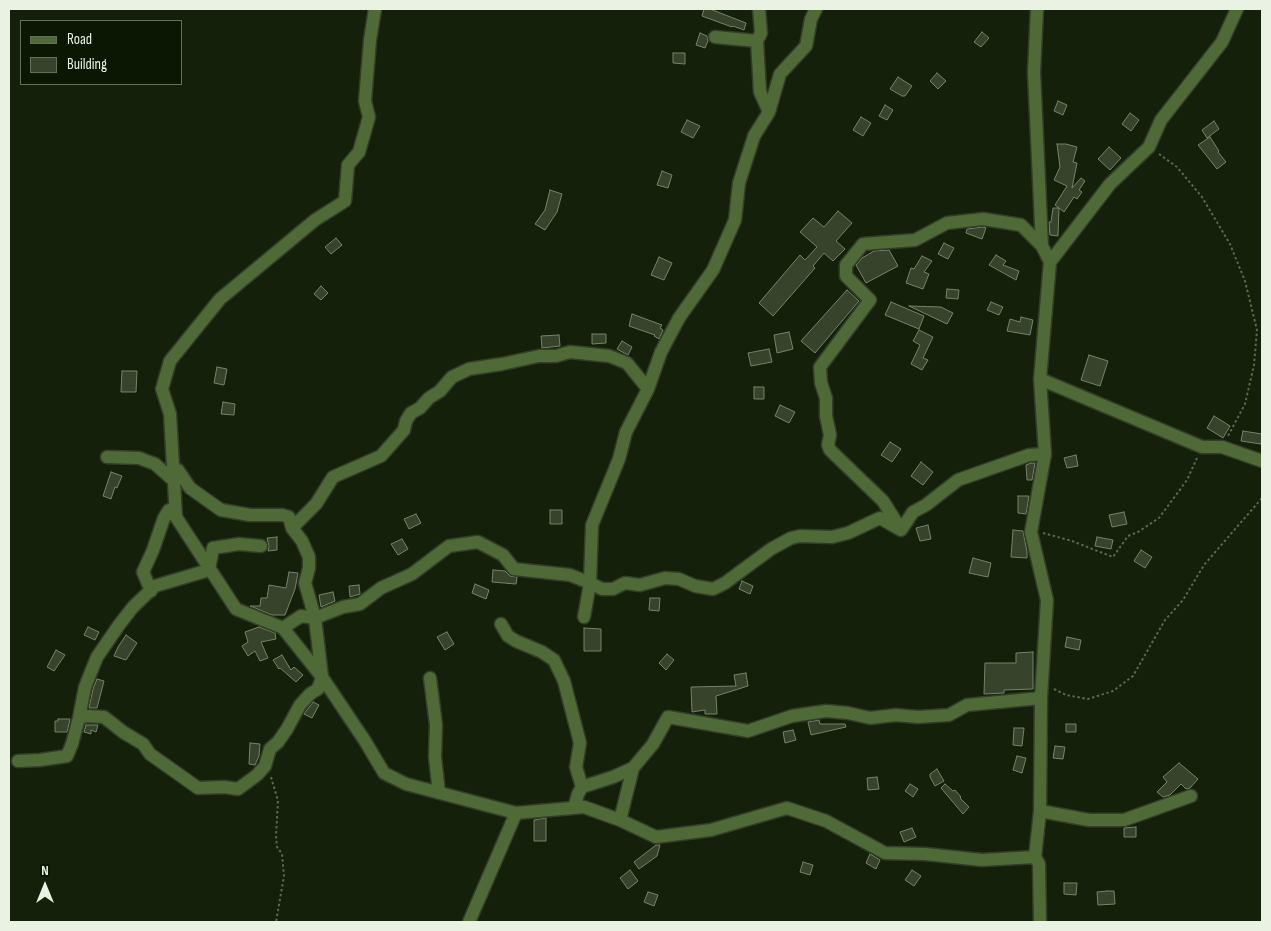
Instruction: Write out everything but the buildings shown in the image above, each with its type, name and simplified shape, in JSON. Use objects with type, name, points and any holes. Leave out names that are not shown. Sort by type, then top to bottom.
[{"type":"street","points":[[176,517],[170,414],[162,389],[170,361],[220,299],[315,220],[346,201],[348,165],[360,152],[369,117],[365,101],[370,40],[375,9]]},
{"type":"street","points":[[759,9],[761,34],[757,40],[760,92],[769,112]]},
{"type":"street","points":[[584,616],[590,582],[592,525],[619,459],[626,432],[648,389],[661,352],[680,318],[713,270],[734,220],[739,183],[754,136],[769,112],[780,74],[806,46],[811,19],[816,9]]},
{"type":"street","points":[[1037,9],[1034,72],[1042,246]]},
{"type":"street","points":[[1050,262],[1110,184],[1149,147],[1161,120],[1222,42],[1237,9]]},
{"type":"street","points":[[715,37],[757,40]]},
{"type":"street","points":[[901,530],[882,501],[828,446],[830,435],[820,367],[870,300],[846,276],[846,265],[864,244],[915,240],[948,223],[983,219],[1021,225],[1042,246],[1050,262],[1040,379],[1045,454],[1032,531],[1047,600],[1041,698],[1040,811],[1035,857],[1039,864],[1040,922]]},
{"type":"street","points":[[292,528],[316,504],[333,477],[381,456],[404,430],[406,421],[411,413],[440,391],[452,377],[469,369],[539,356],[556,356],[570,352],[610,356],[628,363],[648,389]]},
{"type":"street","points":[[1040,379],[1202,447],[1222,447],[1262,461]]},
{"type":"street","points":[[901,530],[913,512],[926,505],[958,480],[1029,455],[1045,454]]},
{"type":"street","points":[[106,457],[139,458],[155,464],[173,480]]},
{"type":"street","points":[[78,718],[87,716],[104,717],[123,732],[143,744],[150,754],[198,788],[224,787],[238,789],[257,775],[265,766],[270,749],[278,742],[287,729],[300,705],[310,694],[318,689],[322,676],[315,618],[305,583],[308,557],[302,542],[292,528],[289,518],[282,515],[250,515],[222,510],[190,488],[178,470],[173,480]]},
{"type":"street","points":[[151,591],[143,572],[164,518],[169,510],[176,517],[236,609],[283,628],[322,676],[365,740],[384,773],[406,784],[516,813],[584,808],[620,820],[656,836],[711,830],[786,808],[826,821],[885,853],[924,854],[982,860],[1035,857]]},
{"type":"street","points":[[283,628],[301,616],[315,618],[343,607],[360,604],[381,588],[412,574],[448,546],[478,542],[503,555],[514,569],[570,575],[590,582],[602,589],[613,589],[625,582],[640,585],[666,578],[679,579],[695,586],[713,589],[725,583],[771,549],[791,538],[800,536],[832,537],[848,533],[880,518],[901,530]]},
{"type":"street","points":[[209,570],[212,548],[239,544],[261,546]]},
{"type":"street","points":[[18,761],[67,756],[72,744],[85,687],[97,657],[119,625],[133,607],[155,586],[209,570]]},
{"type":"street","points":[[501,624],[508,636],[554,660],[564,681],[580,743],[576,768],[582,787],[574,808]]},
{"type":"street","points":[[430,678],[436,725],[435,757],[439,793]]},
{"type":"street","points":[[620,820],[633,768],[653,744],[668,716],[748,731],[792,716],[826,712],[848,713],[870,718],[896,715],[949,715],[967,705],[1041,698]]},
{"type":"street","points":[[582,787],[633,768]]},
{"type":"street","points":[[1040,811],[1089,820],[1124,820],[1192,796]]},
{"type":"street","points":[[469,922],[516,813]]},
{"type":"path","points":[[1149,147],[1177,167],[1202,197],[1230,244],[1245,281],[1257,330],[1254,365],[1245,404],[1222,447]]},
{"type":"path","points":[[1032,531],[1072,541],[1113,557],[1128,536],[1138,532],[1159,518],[1187,480],[1202,447]]},
{"type":"path","points":[[1042,683],[1066,695],[1088,699],[1113,691],[1133,676],[1165,620],[1183,600],[1204,565],[1262,498]]},
{"type":"path","points":[[265,766],[269,766],[272,784],[278,801],[276,836],[277,847],[282,854],[284,876],[276,922]]}]
